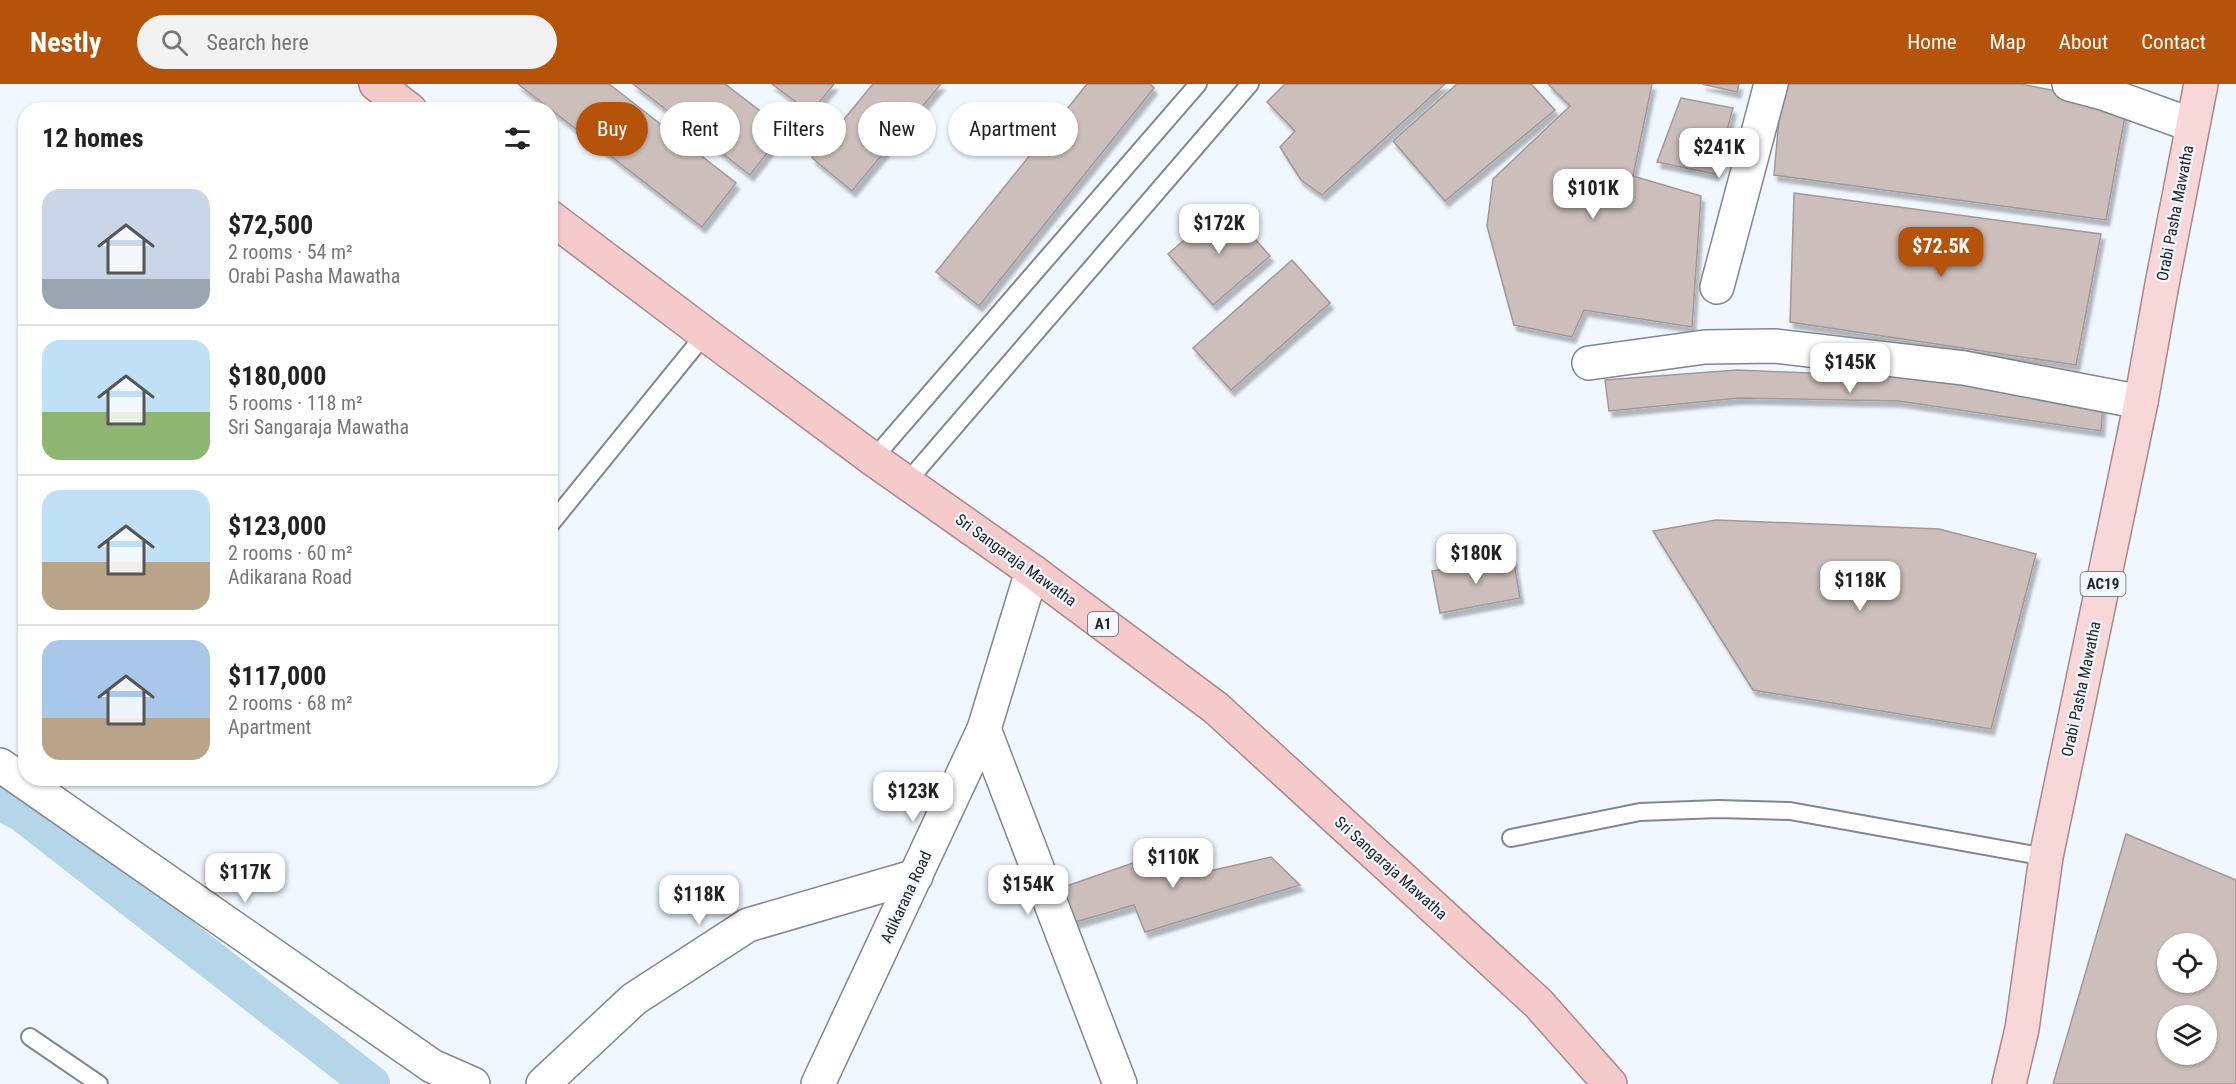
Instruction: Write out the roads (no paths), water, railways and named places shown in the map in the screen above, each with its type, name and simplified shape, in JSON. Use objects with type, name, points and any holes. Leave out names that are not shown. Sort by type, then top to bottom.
[{"type":"highway","points":[[376,84],[400,102]]},
{"type":"highway","name":"Sri Sangaraja Mawatha","points":[[558,223],[873,459],[1032,571],[1216,708],[1538,1003],[1610,1084]]},
{"type":"main road","name":"Orabi Pasha Mawatha","points":[[2009,1084],[2022,1029],[2046,857],[2141,402],[2201,84]]},
{"type":"street","points":[[1717,287],[1771,84]]},
{"type":"street","points":[[2069,84],[2103,93],[2192,125]]},
{"type":"street","points":[[1589,363],[1705,347],[1775,346],[1964,368],[2141,402]]},
{"type":"street","name":"Adikarana Road","points":[[818,1084],[984,729],[1032,571]]},
{"type":"street","points":[[984,729],[1120,1084]]},
{"type":"street","points":[[0,765],[18,778]]},
{"type":"street","points":[[30,786],[432,1066],[473,1084]]},
{"type":"street","points":[[543,1084],[634,999],[748,925],[916,876]]},
{"type":"lane","points":[[873,459],[1198,84]]},
{"type":"lane","points":[[908,482],[1250,84]]},
{"type":"lane","points":[[558,515],[705,334]]},
{"type":"lane","points":[[1511,838],[1640,812],[1718,809],[1790,811],[2046,857]]},
{"type":"lane","points":[[30,1037],[99,1084]]},
{"type":"waterway","points":[[0,802],[21,812],[371,1084]]}]
